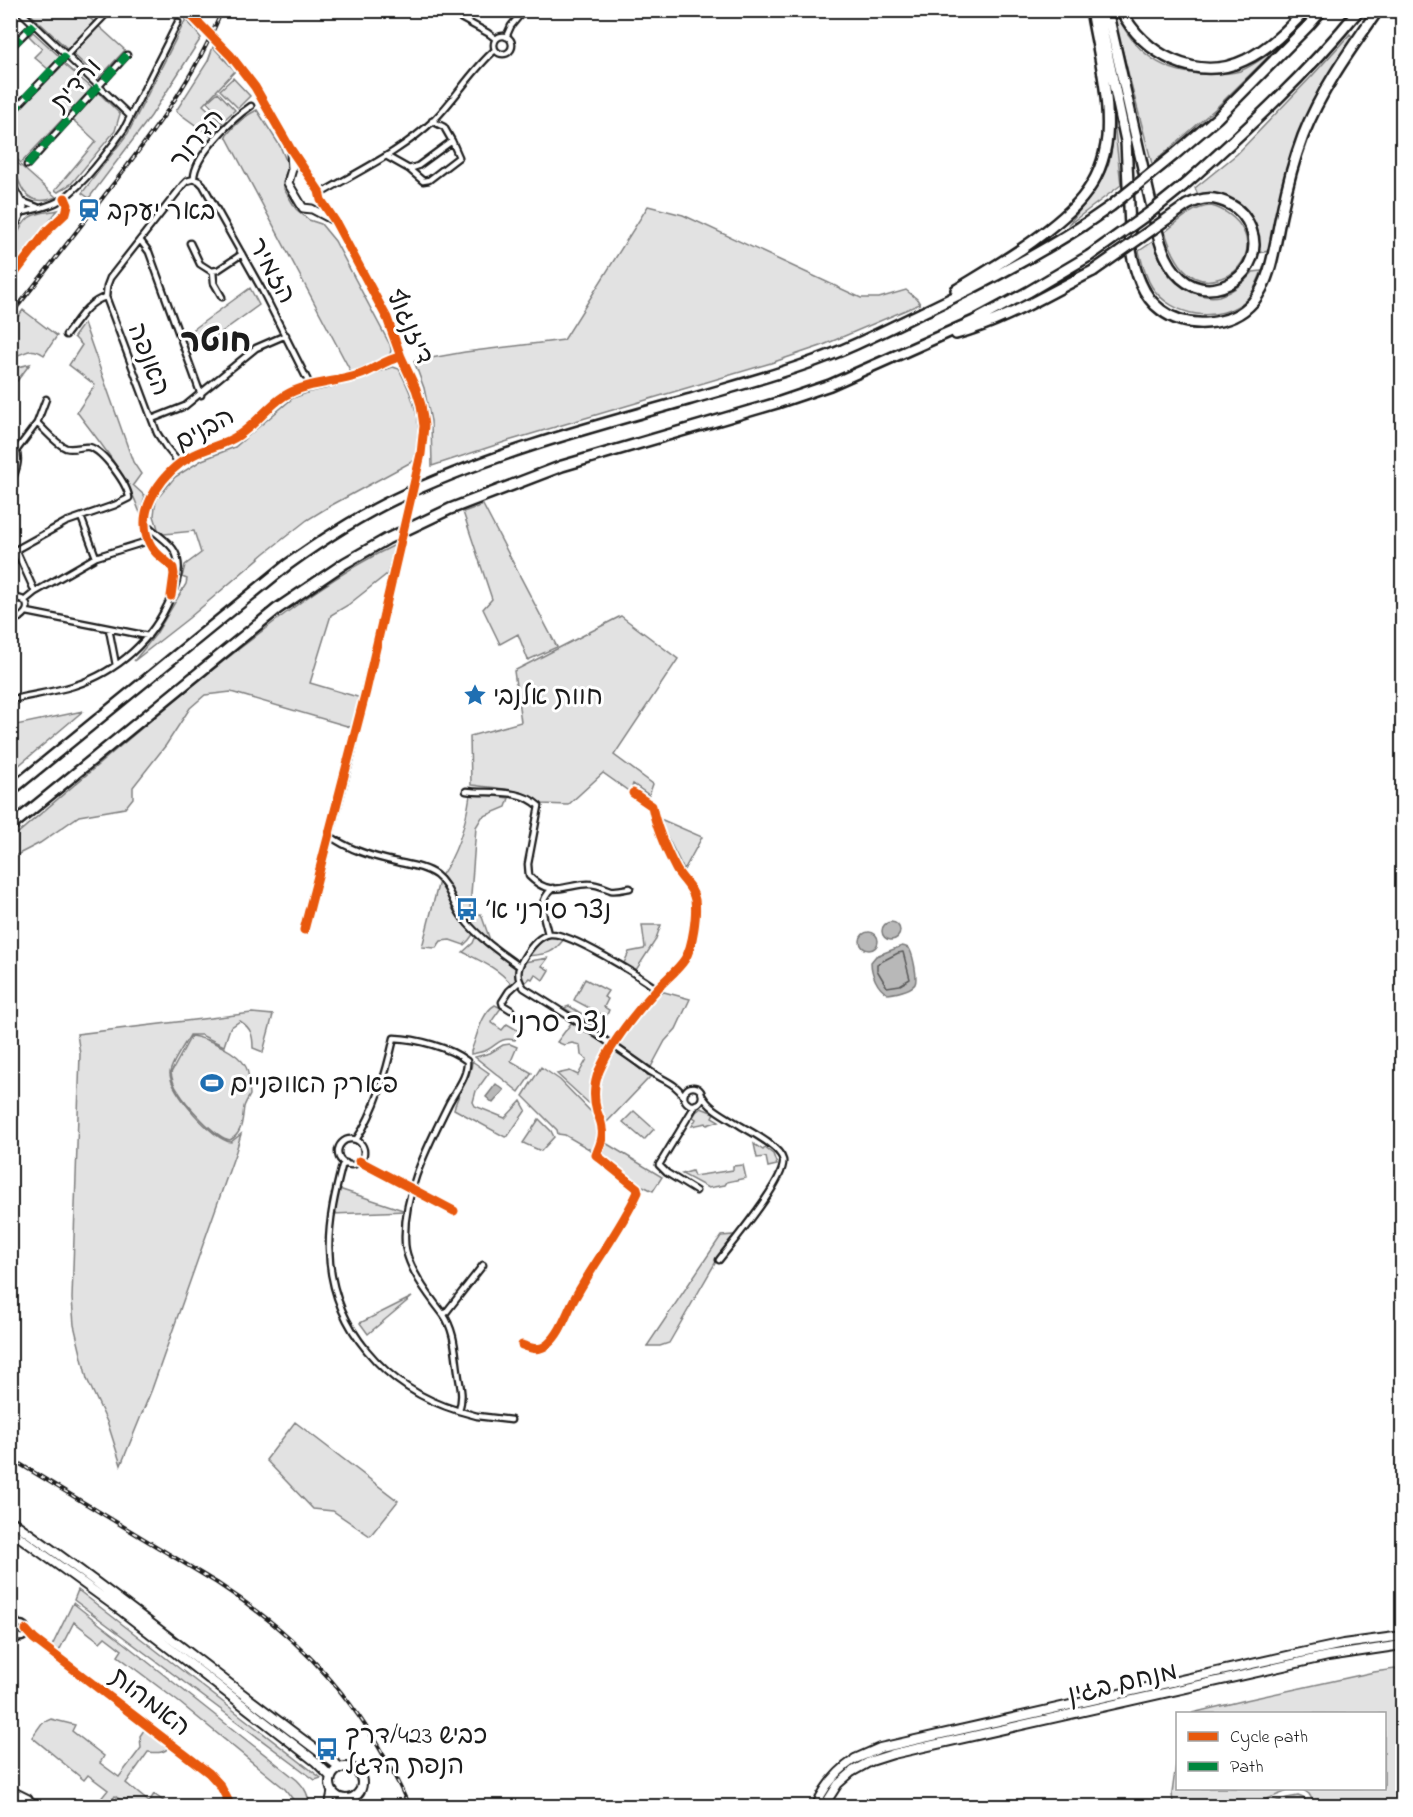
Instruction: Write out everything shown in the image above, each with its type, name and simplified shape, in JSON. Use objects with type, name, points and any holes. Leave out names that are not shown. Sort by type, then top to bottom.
[{"type":"highway","points":[[907,320],[1019,251],[1059,222],[1074,209],[1093,182],[1104,155],[1107,116],[1091,10]]},
{"type":"highway","points":[[1098,10],[1126,141],[1131,250],[1134,266],[1145,292],[1161,310],[1182,320],[1208,323],[1221,321],[1243,311],[1261,290],[1273,255],[1287,188],[1303,136],[1333,78],[1378,10]]},
{"type":"highway","points":[[931,340],[977,328],[1001,318],[1093,271],[1187,205],[1199,199],[1211,198],[1222,201],[1234,206],[1242,213],[1248,222],[1254,245],[1249,266],[1237,280],[1215,289],[1192,285],[1183,280],[1167,261],[1162,248],[1156,225],[1107,10]]},
{"type":"highway","points":[[1121,10],[1136,34],[1155,52],[1179,63],[1211,68],[1243,62],[1259,53],[1276,40],[1306,10]]},
{"type":"highway","points":[[10,791],[288,565],[330,535],[369,512],[415,489],[501,456],[803,365],[907,320],[1049,247],[1120,200],[1174,156],[1217,118],[1322,10]]},
{"type":"highway","points":[[10,827],[277,609],[345,563],[387,539],[450,509],[579,460],[812,392],[1001,307],[1089,256],[1183,186],[1268,109],[1319,57],[1359,10]]},
{"type":"main road","points":[[10,1520],[111,1592],[268,1715],[341,1768]]},
{"type":"main road","points":[[10,1530],[123,1612],[315,1761],[331,1777]]},
{"type":"main road","name":"מנחם בגין","points":[[855,1759],[880,1748],[1292,1655],[1343,1644],[1402,1636]]},
{"type":"main road","name":"מנחם בגין","points":[[853,1771],[871,1761],[893,1754],[1328,1656],[1402,1645]]},
{"type":"main road","points":[[341,1768],[351,1768],[357,1772],[362,1783],[357,1795],[351,1798],[344,1799],[332,1792],[331,1777],[341,1768]]},
{"type":"street","points":[[19,10],[130,116]]},
{"type":"street","points":[[10,114],[110,10]]},
{"type":"street","points":[[186,10],[202,26]]},
{"type":"street","points":[[446,10],[496,39]]},
{"type":"street","points":[[506,37],[511,26],[524,10]]},
{"type":"street","points":[[17,215],[65,198],[116,141],[178,22]]},
{"type":"street","points":[[10,48],[34,24]]},
{"type":"street","points":[[501,36],[506,37],[511,42],[511,47],[501,54],[495,50],[494,45],[496,39],[501,36]]},
{"type":"street","points":[[218,43],[255,87],[304,170]]},
{"type":"street","points":[[312,209],[318,206],[321,197],[386,156],[432,122],[485,58],[495,50]]},
{"type":"street","name":"ורדית","points":[[27,165],[127,55]]},
{"type":"street","name":"הדרור","points":[[106,297],[110,278],[183,185],[194,179],[195,167],[229,124],[251,106]]},
{"type":"street","points":[[386,156],[409,169],[423,181],[429,180],[459,157],[444,127],[432,122]]},
{"type":"street","points":[[409,169],[418,166],[452,141]]},
{"type":"street","points":[[290,148],[292,164],[288,183],[294,194],[303,208],[312,209],[335,221]]},
{"type":"street","points":[[10,169],[16,199],[23,207],[17,215],[10,235]]},
{"type":"street","points":[[291,173],[304,170]]},
{"type":"street","name":"דיזנגוף","points":[[304,170],[309,174],[387,318],[416,389],[424,426],[421,454],[359,721],[304,930]]},
{"type":"street","name":"הזמיר","points":[[194,179],[200,180],[242,254],[310,385]]},
{"type":"street","points":[[11,278],[48,231],[66,213],[68,205],[65,198]]},
{"type":"street","points":[[16,199],[40,208]]},
{"type":"street","points":[[140,240],[149,252],[201,395]]},
{"type":"street","points":[[190,243],[200,264],[208,270],[218,270],[242,254]]},
{"type":"street","points":[[213,271],[214,283],[222,297]]},
{"type":"street","points":[[66,335],[90,304],[106,297]]},
{"type":"street","name":"האנפה","points":[[106,297],[152,419],[162,440],[179,463]]},
{"type":"street","points":[[152,419],[185,406],[256,348],[285,335]]},
{"type":"street","name":"הבנים","points":[[148,541],[147,509],[166,478],[179,463],[194,454],[238,436],[286,394],[310,385],[362,374],[393,358],[401,357]]},
{"type":"street","points":[[10,486],[18,455],[13,450],[37,423],[46,399]]},
{"type":"street","points":[[35,592],[13,551],[66,522],[127,500],[130,495],[115,470],[97,451],[89,447],[63,447],[37,423]]},
{"type":"street","points":[[81,517],[96,557]]},
{"type":"street","points":[[10,700],[72,687],[86,681],[116,665],[141,645],[148,636],[171,596],[175,579],[175,553],[146,523]]},
{"type":"street","points":[[24,601],[35,592],[96,557],[148,541],[162,560],[173,568],[175,579]]},
{"type":"street","points":[[10,601],[18,598],[24,601],[27,612]]},
{"type":"street","points":[[10,615],[19,618],[27,612],[148,636]]},
{"type":"street","points":[[109,629],[116,665]]},
{"type":"street","points":[[466,791],[505,793],[538,806],[528,872],[529,876],[545,888],[587,884],[601,885],[611,890],[630,888]]},
{"type":"street","points":[[522,1344],[534,1349],[542,1348],[557,1333],[575,1297],[629,1211],[638,1192],[637,1188],[596,1155],[603,1130],[595,1103],[598,1072],[628,1024],[688,954],[694,925],[695,900],[688,885],[675,868],[654,820],[652,806],[633,793]]},
{"type":"street","points":[[329,835],[343,844],[371,855],[419,867],[433,873],[446,885],[462,917],[476,933],[519,966]]},
{"type":"street","points":[[548,934],[542,906],[544,898],[553,888]]},
{"type":"street","points":[[657,989],[566,937],[548,934],[532,946],[519,966],[517,974],[525,988],[614,1045],[651,1072],[673,1084],[699,1089],[712,1107],[775,1148],[783,1159],[784,1164],[779,1177],[767,1196],[719,1260]]},
{"type":"street","points":[[512,1010],[502,1002],[519,981]]},
{"type":"street","points":[[356,1140],[365,1126],[386,1073],[394,1038],[414,1039],[467,1061],[463,1078],[435,1132],[411,1188],[405,1228],[405,1245],[412,1266],[444,1315],[453,1334],[463,1395],[459,1411]]},
{"type":"street","points":[[673,1084],[685,1100],[692,1105],[712,1107]]},
{"type":"street","points":[[687,1117],[685,1100],[686,1091],[690,1088]]},
{"type":"street","points":[[696,1191],[667,1173],[659,1165],[702,1095]]},
{"type":"street","points":[[356,1140],[364,1149],[359,1161],[354,1164],[346,1163],[340,1157],[339,1148],[344,1141],[356,1140]]},
{"type":"street","points":[[359,1161],[454,1211]]},
{"type":"street","points":[[346,1163],[342,1166],[332,1204],[329,1249],[339,1303],[356,1337],[366,1350],[405,1387],[435,1403],[459,1411],[477,1416],[511,1420]]},
{"type":"street","points":[[444,1315],[483,1265]]},
{"type":"street","points":[[10,1617],[17,1625],[23,1625],[21,1634],[10,1646]]},
{"type":"street","points":[[17,1625],[13,1631],[21,1634]]},
{"type":"street","name":"האמהות","points":[[21,1634],[34,1639],[209,1773],[220,1785],[231,1806]]},
{"type":"street","points":[[816,1806],[834,1776],[855,1759]]},
{"type":"street","points":[[824,1806],[838,1785],[853,1771]]},
{"type":"street","points":[[10,1790],[28,1799],[31,1806]]},
{"type":"street","points":[[329,1806],[332,1792]]},
{"type":"street","points":[[11,1805],[15,1798],[22,1797]]},
{"type":"street","points":[[339,1806],[344,1799]]},
{"type":"shaded area","points":[[27,11],[82,11],[125,50],[99,78]]},
{"type":"shaded area","points":[[1112,11],[1115,11],[1122,25],[1140,49],[1151,58],[1177,70],[1208,74],[1236,72],[1276,49],[1215,109],[1152,164]]},
{"type":"shaded area","points":[[186,19],[201,38],[151,116],[89,198],[82,193],[128,133]]},
{"type":"shaded area","points":[[33,32],[60,57],[48,69],[34,57],[42,49],[29,36]]},
{"type":"shaded area","points":[[1350,34],[1353,38],[1318,90],[1302,126],[1286,179],[1269,251],[1258,253],[1258,236],[1251,215],[1237,202],[1218,195],[1198,195],[1195,188],[1237,154]]},
{"type":"shaded area","points":[[213,47],[235,71],[203,105],[223,123],[212,137],[176,111],[208,61]]},
{"type":"shaded area","points":[[64,64],[92,88],[21,163],[11,148],[11,118]]},
{"type":"shaded area","points":[[233,78],[250,96],[238,108],[220,90]]},
{"type":"shaded area","points":[[98,92],[120,114],[115,131],[71,184],[58,192],[55,190],[96,141],[73,120]]},
{"type":"shaded area","points":[[218,92],[235,110],[224,120],[207,102]]},
{"type":"shaded area","points":[[257,110],[280,146],[289,168],[285,175],[284,189],[296,209],[309,220],[321,224],[335,241],[390,345],[390,354],[363,369],[351,372],[226,136],[240,121]]},
{"type":"shaded area","points":[[1114,121],[1121,185],[1068,225],[1106,171],[1111,152]]},
{"type":"shaded area","points":[[12,158],[56,197],[36,200],[24,192]]},
{"type":"shaded area","points":[[648,206],[683,215],[861,298],[879,298],[906,290],[920,304],[821,346],[771,363],[508,441],[432,466],[431,421],[424,388],[414,361],[465,352],[564,340]]},
{"type":"shaded area","points":[[1211,206],[1230,215],[1238,222],[1246,239],[1247,249],[1244,259],[1234,272],[1209,280],[1199,279],[1184,269],[1172,251],[1165,232],[1192,212]]},
{"type":"shaded area","points":[[58,210],[11,269],[15,241],[25,221],[36,214]]},
{"type":"shaded area","points":[[1154,241],[1162,264],[1170,277],[1182,287],[1197,294],[1219,296],[1238,287],[1253,272],[1262,271],[1247,299],[1236,307],[1210,315],[1183,311],[1161,297],[1147,278],[1139,251]]},
{"type":"shaded area","points":[[250,288],[259,305],[187,357],[183,337]]},
{"type":"shaded area","points":[[23,310],[57,336],[44,355],[30,351],[11,356],[11,326]]},
{"type":"shaded area","points":[[84,323],[133,462],[141,474],[133,485],[145,496],[140,513],[121,473],[77,412],[95,385],[69,365],[82,345],[74,337]]},
{"type":"shaded area","points":[[30,364],[17,381],[11,383],[11,367]]},
{"type":"shaded area","points":[[393,367],[399,369],[416,412],[418,427],[415,460],[307,520],[134,661],[156,634],[186,584],[187,579],[182,577],[185,565],[201,553],[194,531],[164,534],[158,529],[154,516],[157,499],[175,477],[202,460],[235,447],[293,398],[342,385]]},
{"type":"shaded area","points":[[483,505],[557,647],[528,660],[518,634],[500,644],[483,609],[492,599],[463,512]]},
{"type":"shaded area","points":[[395,545],[387,574],[348,605],[331,615],[310,683],[361,698],[354,728],[231,692],[205,695],[190,708],[166,745],[133,787],[133,798],[125,808],[79,816],[40,843],[11,858],[11,839],[181,695],[314,593],[354,567]]},
{"type":"shaded area","points":[[621,616],[678,659],[614,755],[653,784],[649,795],[633,784],[630,792],[603,773],[568,805],[542,804],[518,792],[471,785],[470,736],[521,722],[514,671]]},
{"type":"shaded area","points":[[83,711],[11,772],[11,726]]},
{"type":"shaded area","points":[[470,795],[509,798],[506,807],[482,817],[476,827],[469,922],[462,913],[457,913],[474,933],[464,945],[450,940],[441,941],[436,948],[422,947],[439,881],[448,889],[441,876],[452,858],[460,837]]},
{"type":"shaded area","points":[[658,818],[702,837],[684,870]]},
{"type":"shaded area","points":[[481,914],[490,940],[472,926],[473,915]]},
{"type":"shaded area","points":[[642,925],[661,925],[655,941],[636,970],[624,963],[629,952],[645,947]]},
{"type":"shaded area","points":[[476,936],[515,965],[517,981],[512,985],[496,970],[463,952],[473,943]]},
{"type":"shaded area","points":[[548,937],[564,939],[548,953],[526,956],[542,939]]},
{"type":"shaded area","points":[[548,958],[542,966],[549,970],[543,980],[535,974],[525,983],[520,974],[524,962]]},
{"type":"shaded area","points":[[585,979],[608,991],[604,997],[608,999],[604,1007],[609,1010],[606,1017],[574,1000]]},
{"type":"shaded area","points":[[664,992],[690,999],[676,1029],[665,1041],[651,1067],[618,1044],[655,996]]},
{"type":"shaded area","points":[[495,1005],[501,1008],[491,1022],[502,1030],[507,1024],[519,1031],[515,1040],[502,1041],[487,1050],[471,1054],[483,1019]]},
{"type":"shaded area","points":[[569,1006],[597,1023],[599,1027],[597,1028],[564,1008]]},
{"type":"shaded area","points":[[252,1013],[273,1015],[263,1052],[253,1048],[251,1032],[240,1021],[230,1028],[224,1046],[201,1035],[190,1035],[171,1069],[172,1081],[177,1091],[204,1124],[223,1139],[231,1142],[241,1134],[152,1389],[121,1465],[108,1424],[87,1379],[74,1325],[72,1299],[80,1054],[77,1034]]},
{"type":"shaded area","points":[[572,1022],[609,1047],[593,1082],[594,1108],[557,1074],[570,1071],[578,1075],[587,1059],[581,1055],[580,1045],[572,1043],[564,1045],[557,1042]]},
{"type":"shaded area","name":"פארק האופניים","points":[[191,1036],[230,1051],[242,1061],[247,1069],[250,1095],[244,1107],[240,1130],[230,1140],[201,1120],[173,1082],[171,1073]]},
{"type":"shaded area","points":[[510,1044],[517,1047],[511,1061],[532,1073],[519,1092],[475,1057]]},
{"type":"shaded area","points":[[614,1049],[650,1077],[605,1124],[599,1085]]},
{"type":"shaded area","points":[[472,1061],[489,1073],[476,1091],[473,1102],[475,1106],[505,1118],[521,1101],[526,1110],[508,1136],[505,1137],[454,1109],[470,1072]]},
{"type":"shaded area","points":[[541,1067],[560,1080],[595,1116],[600,1135],[594,1152],[565,1135],[558,1134],[557,1130],[523,1096]]},
{"type":"shaded area","points":[[701,1108],[714,1113],[712,1117],[719,1121],[692,1126],[696,1119],[693,1117]]},
{"type":"shaded area","points":[[634,1111],[654,1129],[644,1140],[623,1122]]},
{"type":"shaded area","points":[[539,1119],[554,1137],[541,1151],[523,1143]]},
{"type":"shaded area","points":[[604,1142],[662,1177],[653,1191],[639,1184],[599,1155]]},
{"type":"shaded area","points":[[754,1144],[773,1154],[777,1165],[768,1167],[766,1157],[757,1158]]},
{"type":"shaded area","points":[[743,1165],[746,1178],[708,1188],[682,1174],[692,1171],[694,1176],[733,1170],[733,1166]]},
{"type":"shaded area","points":[[336,1188],[406,1211],[333,1214]]},
{"type":"shaded area","points":[[734,1235],[725,1246],[669,1343],[647,1346],[721,1236]]},
{"type":"shaded area","points":[[412,1297],[368,1334],[360,1323]]},
{"type":"shaded area","points":[[295,1422],[398,1501],[370,1536],[333,1511],[313,1509],[266,1460]]},
{"type":"shaded area","points":[[78,1590],[321,1778],[315,1780],[74,1600]]},
{"type":"shaded area","points":[[73,1603],[297,1780],[306,1792],[309,1806],[298,1806],[285,1789],[180,1703],[118,1656],[122,1650],[105,1637],[100,1642],[74,1622],[58,1653],[51,1648]]},
{"type":"shaded area","points":[[1402,1668],[1402,1806],[1316,1806],[1309,1794],[1303,1790],[1386,1790],[1386,1712],[1196,1712],[1246,1700]]},
{"type":"shaded area","points":[[51,1719],[75,1725],[72,1731],[104,1756],[100,1763],[119,1777],[141,1748],[140,1736],[146,1727],[170,1746],[163,1752],[148,1752],[126,1783],[149,1802],[154,1794],[170,1806],[129,1806],[115,1796],[107,1806],[95,1806],[108,1790],[88,1775],[84,1780],[32,1737],[42,1723]]},
{"type":"shaded area","points":[[1176,1764],[1176,1790],[1290,1790],[1250,1806],[1220,1804],[1175,1806],[1172,1793]]},
{"type":"shaded area","points":[[1298,1796],[1311,1806],[1262,1806],[1287,1798]]},
{"type":"water","points":[[887,922],[895,922],[900,927],[898,938],[887,940],[882,935],[882,927]]},
{"type":"water","points":[[865,932],[873,932],[878,937],[876,948],[865,950],[860,945],[860,937]]},
{"type":"water","points":[[902,946],[910,950],[916,981],[906,990],[888,994],[875,980],[871,962],[876,956]]},
{"type":"water","points":[[496,1084],[504,1090],[493,1103],[486,1097]]},
{"type":"tunnel","points":[[202,26],[218,43]]},
{"type":"railway","points":[[10,316],[121,174],[170,107],[198,60],[222,10]]},
{"type":"railway","points":[[10,1458],[217,1583],[279,1629],[306,1653],[353,1708],[374,1738],[409,1806]]},
{"type":"marked path","points":[[10,48],[34,24]]},
{"type":"marked path","points":[[10,114],[66,55]]},
{"type":"marked path","points":[[27,165],[127,55]]},
{"type":"cycle path","points":[[186,10],[231,56],[255,87],[290,148],[319,191],[321,200],[335,221],[387,318],[416,389],[424,426],[421,454],[366,691],[304,930]]},
{"type":"cycle path","points":[[12,277],[48,230],[66,213],[68,205],[65,198]]},
{"type":"cycle path","points":[[171,596],[173,568],[154,550],[145,529],[149,503],[155,491],[172,470],[193,455],[239,435],[278,400],[293,391],[359,375],[401,357]]},
{"type":"cycle path","points":[[522,1345],[538,1349],[553,1339],[638,1192],[637,1188],[596,1155],[602,1132],[595,1102],[596,1081],[604,1060],[617,1038],[640,1008],[682,963],[688,953],[694,930],[694,895],[676,869],[659,830],[652,806],[633,793]]},
{"type":"cycle path","points":[[359,1161],[454,1211]]},
{"type":"cycle path","points":[[26,1630],[34,1639],[209,1773],[220,1785],[231,1806]]},
{"type":"place","name":"באר יעקב","points":[[89,210]]},
{"type":"place","name":"חוות אלנבי","points":[[475,695]]},
{"type":"place","name":"נצר סירני א׳","points":[[467,909]]},
{"type":"place","name":"פארק האופניים","points":[[212,1083]]},
{"type":"place","name":"כביש 423/דרך הנפת הדגל","points":[[327,1749]]},
{"type":"district","name":"חוטר","points":[[216,340]]},
{"type":"district","name":"נצר סרני","points":[[559,1021]]}]
